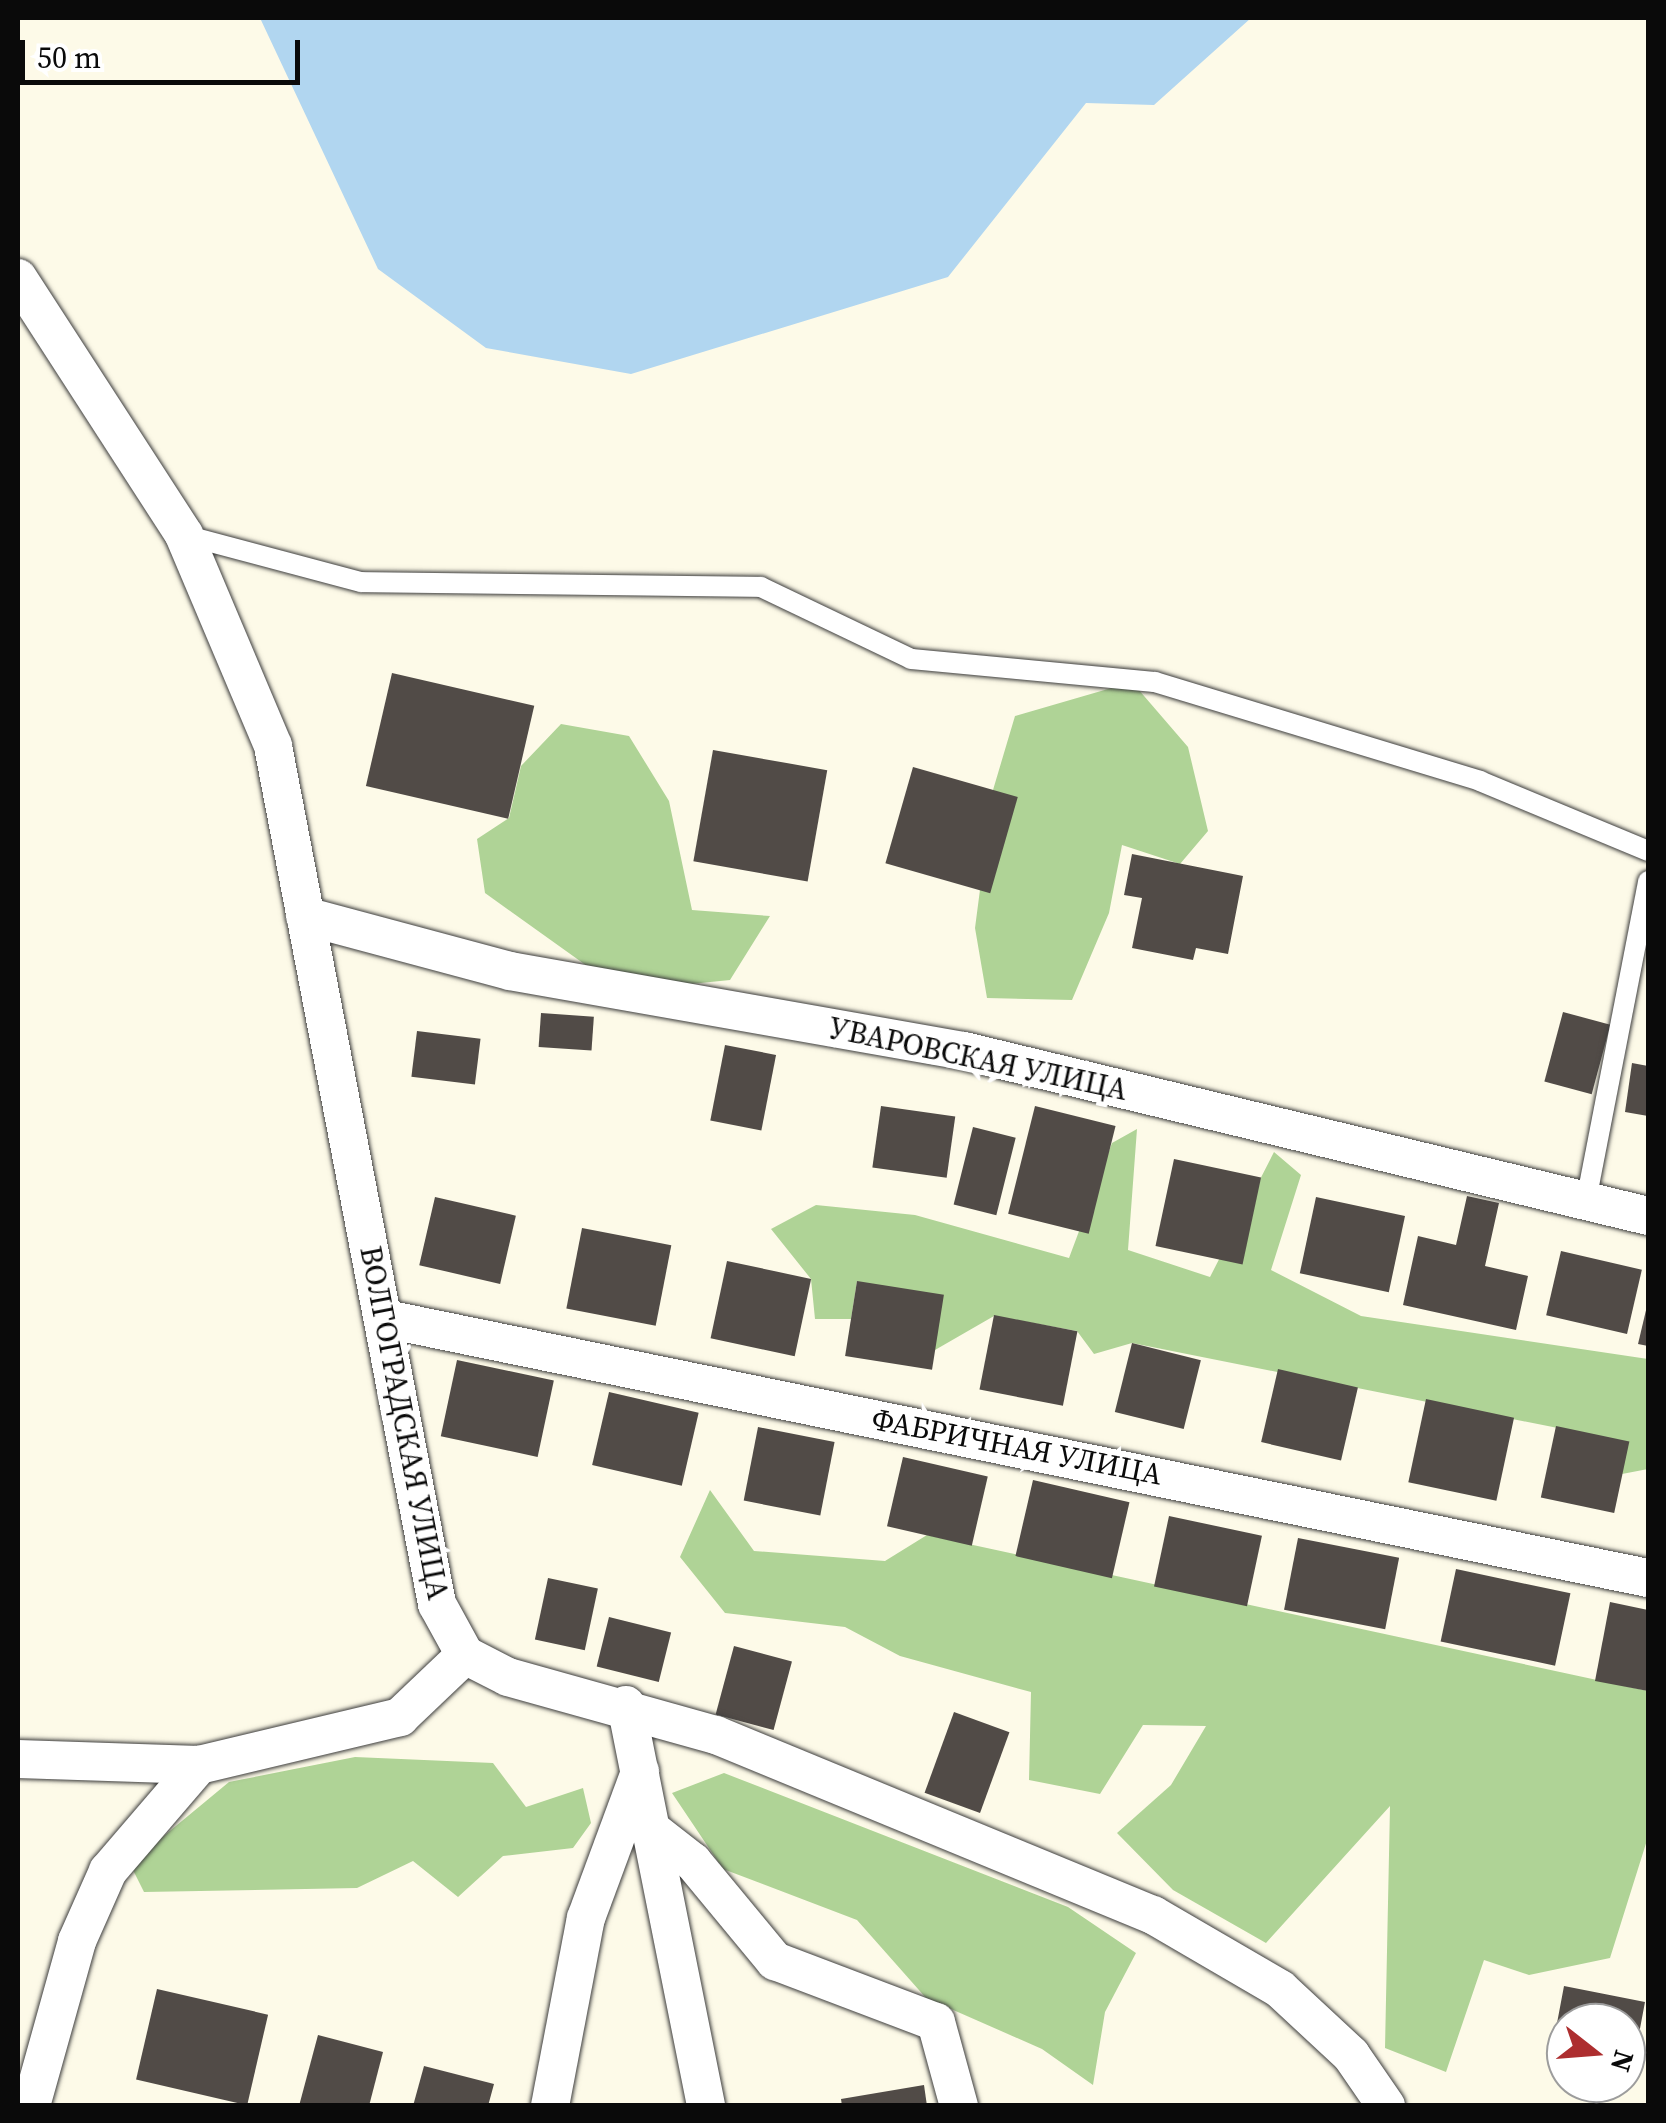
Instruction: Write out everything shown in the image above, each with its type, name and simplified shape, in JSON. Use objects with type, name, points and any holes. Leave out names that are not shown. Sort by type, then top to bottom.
[{"type":"street","name":"ВОЛГОГРАДСКАЯ УЛИЦА","points":[[18,278],[184,535],[273,746],[386,1319],[437,1604],[465,1655]]},
{"type":"street","name":"УВАРОВСКАЯ УЛИЦА","points":[[305,916],[510,971],[964,1051],[1648,1216]]},
{"type":"street","name":"ФАБРИЧНАЯ УЛИЦА","points":[[386,1319],[1648,1578]]},
{"type":"street","points":[[18,1759],[199,1765],[400,1717],[445,1684],[465,1655],[508,1677],[626,1706],[798,1767],[1228,1954],[1351,2055],[1386,2106]]},
{"type":"street","points":[[626,1706],[706,2106]]},
{"type":"street","points":[[31,2106],[77,1941],[108,1872],[199,1765]]},
{"type":"street","points":[[550,2106],[586,1918],[640,1772]]},
{"type":"street","points":[[652,1830],[693,1862],[775,1961],[936,2022],[959,2106]]},
{"type":"lane","points":[[184,535],[361,582],[761,587],[910,659],[1155,682],[1480,781],[1648,850]]},
{"type":"lane","points":[[1586,1201],[1648,881]]},
{"type":"green space","points":[[1132,682],[1188,747],[1208,831],[1180,864],[1122,845],[1109,913],[1072,1000],[987,998],[975,928],[993,790],[1015,716]]},
{"type":"green space","points":[[561,724],[629,736],[669,801],[692,910],[770,916],[730,980],[622,991],[485,893],[477,839],[509,818],[521,766]]},
{"type":"green space","points":[[1137,1129],[1128,1250],[1210,1277],[1274,1152],[1301,1175],[1271,1270],[1361,1316],[1648,1359],[1648,1469],[1622,1474],[1628,1442],[1132,1343],[1094,1354],[1077,1331],[994,1316],[935,1350],[857,1281],[851,1319],[815,1319],[811,1279],[771,1229],[816,1205],[915,1215],[1069,1258],[1112,1143]]},
{"type":"green space","points":[[710,1490],[754,1551],[885,1561],[927,1535],[1648,1691],[1648,1837],[1610,1958],[1529,1975],[1484,1960],[1446,2072],[1385,2048],[1390,1806],[1266,1943],[1173,1890],[1117,1833],[1171,1785],[1206,1726],[1143,1725],[1100,1794],[1029,1780],[1031,1692],[900,1656],[845,1627],[725,1613],[680,1557]]},
{"type":"green space","points":[[355,1757],[493,1763],[526,1807],[583,1788],[591,1823],[573,1848],[503,1856],[458,1897],[413,1861],[357,1888],[144,1892],[130,1864],[229,1782]]},
{"type":"green space","points":[[724,1773],[1068,1907],[1136,1953],[1105,2012],[1093,2085],[1042,2049],[926,1998],[857,1920],[723,1869],[672,1793]]},
{"type":"water","points":[[260,18],[1251,18],[1154,105],[1086,103],[948,277],[631,374],[486,348],[378,269]]},
{"type":"building","points":[[392,673],[534,706],[508,819],[366,786]]},
{"type":"building","points":[[713,750],[827,770],[808,881],[693,861]]},
{"type":"building","points":[[913,767],[1018,797],[990,893],[885,863]]},
{"type":"building","points":[[1132,854],[1243,876],[1228,954],[1196,948],[1193,960],[1132,948],[1142,898],[1124,895]]},
{"type":"building","points":[[1563,1012],[1610,1025],[1592,1094],[1544,1082]]},
{"type":"building","points":[[541,1013],[594,1017],[591,1051],[539,1047]]},
{"type":"building","points":[[417,1031],[481,1039],[475,1084],[411,1077]]},
{"type":"building","points":[[725,1045],[776,1055],[761,1131],[710,1121]]},
{"type":"building","points":[[1632,1063],[1648,1066],[1648,1116],[1625,1112]]},
{"type":"building","points":[[881,1106],[955,1116],[947,1178],[872,1167]]},
{"type":"building","points":[[1035,1106],[1116,1126],[1089,1234],[1008,1214]]},
{"type":"building","points":[[973,1127],[1016,1138],[996,1215],[954,1205]]},
{"type":"building","points":[[1174,1159],[1261,1178],[1243,1265],[1155,1246]]},
{"type":"building","points":[[1467,1196],[1499,1203],[1485,1266],[1528,1276],[1516,1330],[1403,1305],[1418,1236],[1456,1245]]},
{"type":"building","points":[[435,1197],[516,1216],[500,1284],[419,1265]]},
{"type":"building","points":[[1316,1197],[1405,1216],[1389,1292],[1300,1273]]},
{"type":"building","points":[[582,1228],[671,1245],[656,1326],[566,1308]]},
{"type":"building","points":[[1561,1251],[1642,1270],[1627,1334],[1546,1315]]},
{"type":"building","points":[[727,1261],[811,1279],[795,1356],[711,1338]]},
{"type":"building","points":[[857,1281],[944,1295],[932,1370],[845,1356]]},
{"type":"building","points":[[1648,1306],[1648,1346],[1638,1344]]},
{"type":"building","points":[[994,1315],[1077,1331],[1063,1406],[979,1390]]},
{"type":"building","points":[[1132,1343],[1201,1360],[1184,1429],[1115,1412]]},
{"type":"building","points":[[457,1360],[554,1381],[538,1457],[441,1436]]},
{"type":"building","points":[[1278,1369],[1358,1387],[1341,1461],[1261,1442]]},
{"type":"building","points":[[609,1392],[699,1413],[682,1486],[592,1465]]},
{"type":"building","points":[[1426,1399],[1514,1418],[1496,1501],[1408,1482]]},
{"type":"building","points":[[1556,1426],[1629,1442],[1614,1513],[1541,1497]]},
{"type":"building","points":[[758,1427],[835,1442],[820,1516],[744,1501]]},
{"type":"building","points":[[903,1457],[988,1477],[972,1546],[887,1526]]},
{"type":"building","points":[[1033,1480],[1129,1502],[1112,1578],[1015,1556]]},
{"type":"building","points":[[1169,1516],[1262,1536],[1247,1606],[1154,1586]]},
{"type":"building","points":[[1298,1538],[1399,1558],[1385,1629],[1284,1610]]},
{"type":"building","points":[[1456,1569],[1570,1593],[1555,1666],[1441,1641]]},
{"type":"building","points":[[548,1578],[598,1589],[585,1650],[535,1640]]},
{"type":"building","points":[[1610,1602],[1648,1610],[1648,1691],[1595,1681]]},
{"type":"building","points":[[609,1617],[671,1632],[659,1682],[597,1666]]},
{"type":"building","points":[[734,1646],[792,1662],[774,1730],[716,1715]]},
{"type":"building","points":[[954,1712],[1009,1732],[980,1813],[925,1793]]},
{"type":"building","points":[[1564,1986],[1645,2002],[1645,2003],[1561,2003]]},
{"type":"building","points":[[157,1989],[268,2015],[247,2105],[136,2080]]},
{"type":"building","points":[[318,2035],[383,2052],[369,2106],[299,2106]]},
{"type":"building","points":[[424,2066],[494,2084],[488,2106],[413,2106]]},
{"type":"building","points":[[924,2085],[927,2106],[842,2106],[841,2099]]}]
